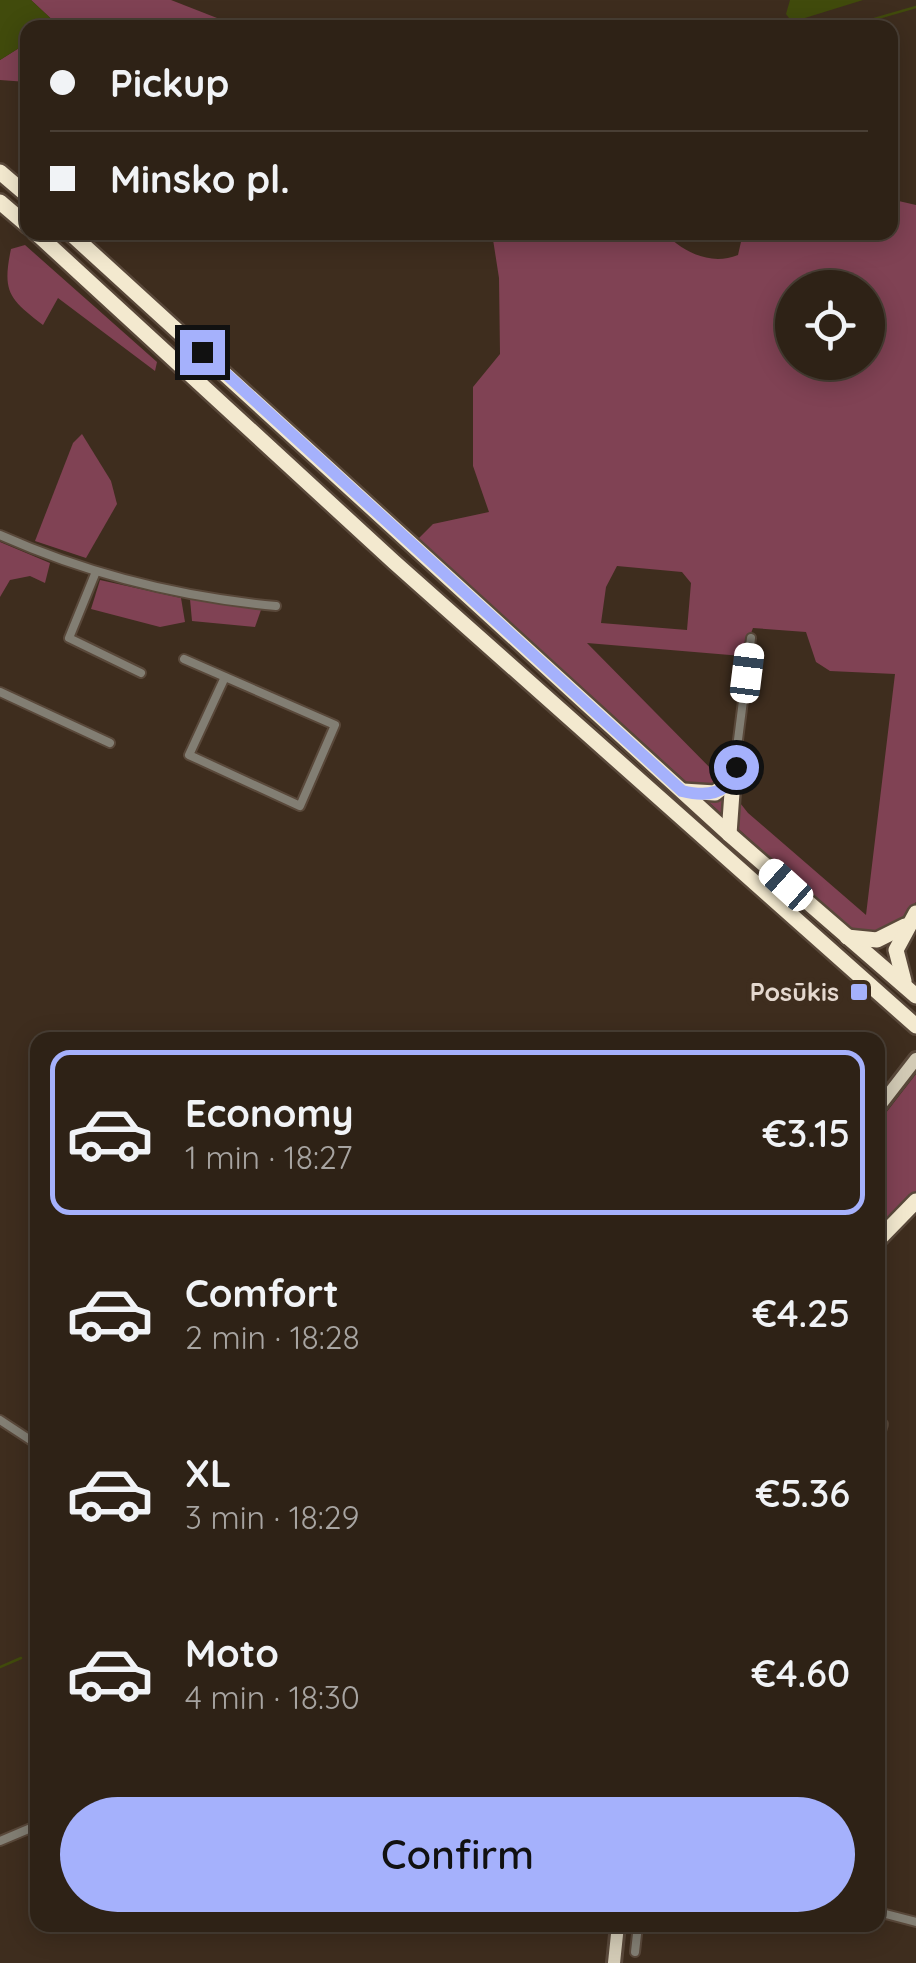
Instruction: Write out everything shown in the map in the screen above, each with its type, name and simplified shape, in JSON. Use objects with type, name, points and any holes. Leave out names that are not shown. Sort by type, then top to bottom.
[{"type":"highway","points":[[0,172],[20,189]]},
{"type":"highway","points":[[0,202],[20,219]]},
{"type":"highway","points":[[44,240],[790,919],[916,1026]]},
{"type":"highway","points":[[78,240],[729,834],[913,993]]},
{"type":"highway","points":[[682,791],[714,794],[733,779]]},
{"type":"highway","points":[[729,834],[733,779]]},
{"type":"highway","points":[[844,936],[877,940],[911,919]]},
{"type":"highway","points":[[911,919],[896,958],[913,993]]},
{"type":"highway","points":[[885,1233],[916,1201]]},
{"type":"main road","points":[[885,1099],[912,1063]]},
{"type":"main road","points":[[614,1963],[617,1932]]},
{"type":"street","points":[[0,535],[95,574],[185,596],[276,606]]},
{"type":"street","points":[[95,574],[69,638],[141,673]]},
{"type":"street","points":[[733,779],[751,638]]},
{"type":"street","points":[[184,658],[335,725],[300,806],[189,755],[225,677]]},
{"type":"street","points":[[0,692],[110,743]]},
{"type":"street","points":[[0,1420],[30,1440]]},
{"type":"street","points":[[0,1841],[30,1828]]},
{"type":"street","points":[[885,1914],[916,1922]]},
{"type":"street","points":[[635,1952],[637,1932]]},
{"type":"shaded area","points":[[0,0],[31,0],[52,20],[20,20],[20,47],[0,60]]},
{"type":"shaded area","points":[[31,0],[171,0],[222,20],[52,20]]},
{"type":"shaded area","points":[[790,0],[863,0],[798,20],[790,20],[786,14]]},
{"type":"shaded area","points":[[20,47],[20,81],[0,80],[0,60]]},
{"type":"shaded area","points":[[898,201],[916,205],[916,902],[894,925],[879,933],[849,929],[418,539],[433,524],[489,512],[473,466],[473,387],[500,354],[499,278],[493,240],[673,240],[708,258],[738,255],[741,240],[898,240]],"holes":[[[617,566],[682,572],[691,583],[687,630],[601,623],[606,587]],[[753,628],[806,632],[816,662],[830,671],[895,674],[866,915],[748,813],[721,779],[587,643],[742,656]]]},
{"type":"shaded area","points":[[25,245],[157,362],[155,371],[58,298],[43,325],[22,308],[11,293],[7,275],[11,249]]},
{"type":"shaded area","points":[[82,434],[111,481],[117,504],[86,558],[35,541],[73,443]]},
{"type":"shaded area","points":[[0,542],[50,563],[45,583],[30,576],[10,580],[0,597]]},
{"type":"shaded area","points":[[100,580],[181,598],[185,622],[160,627],[91,609]]},
{"type":"shaded area","points":[[190,599],[261,610],[255,627],[192,621]]},
{"type":"shaded area","points":[[916,1074],[916,1191],[885,1224],[885,1114]]},
{"type":"waterway","points":[[871,20],[916,7]]},
{"type":"waterway","points":[[0,1667],[21,1658]]},
{"type":"place","name":"Posūkis","points":[[859,992]]},
{"type":"route","points":[[202,352],[682,791],[707,795],[721,791],[733,779],[736,767]]}]
